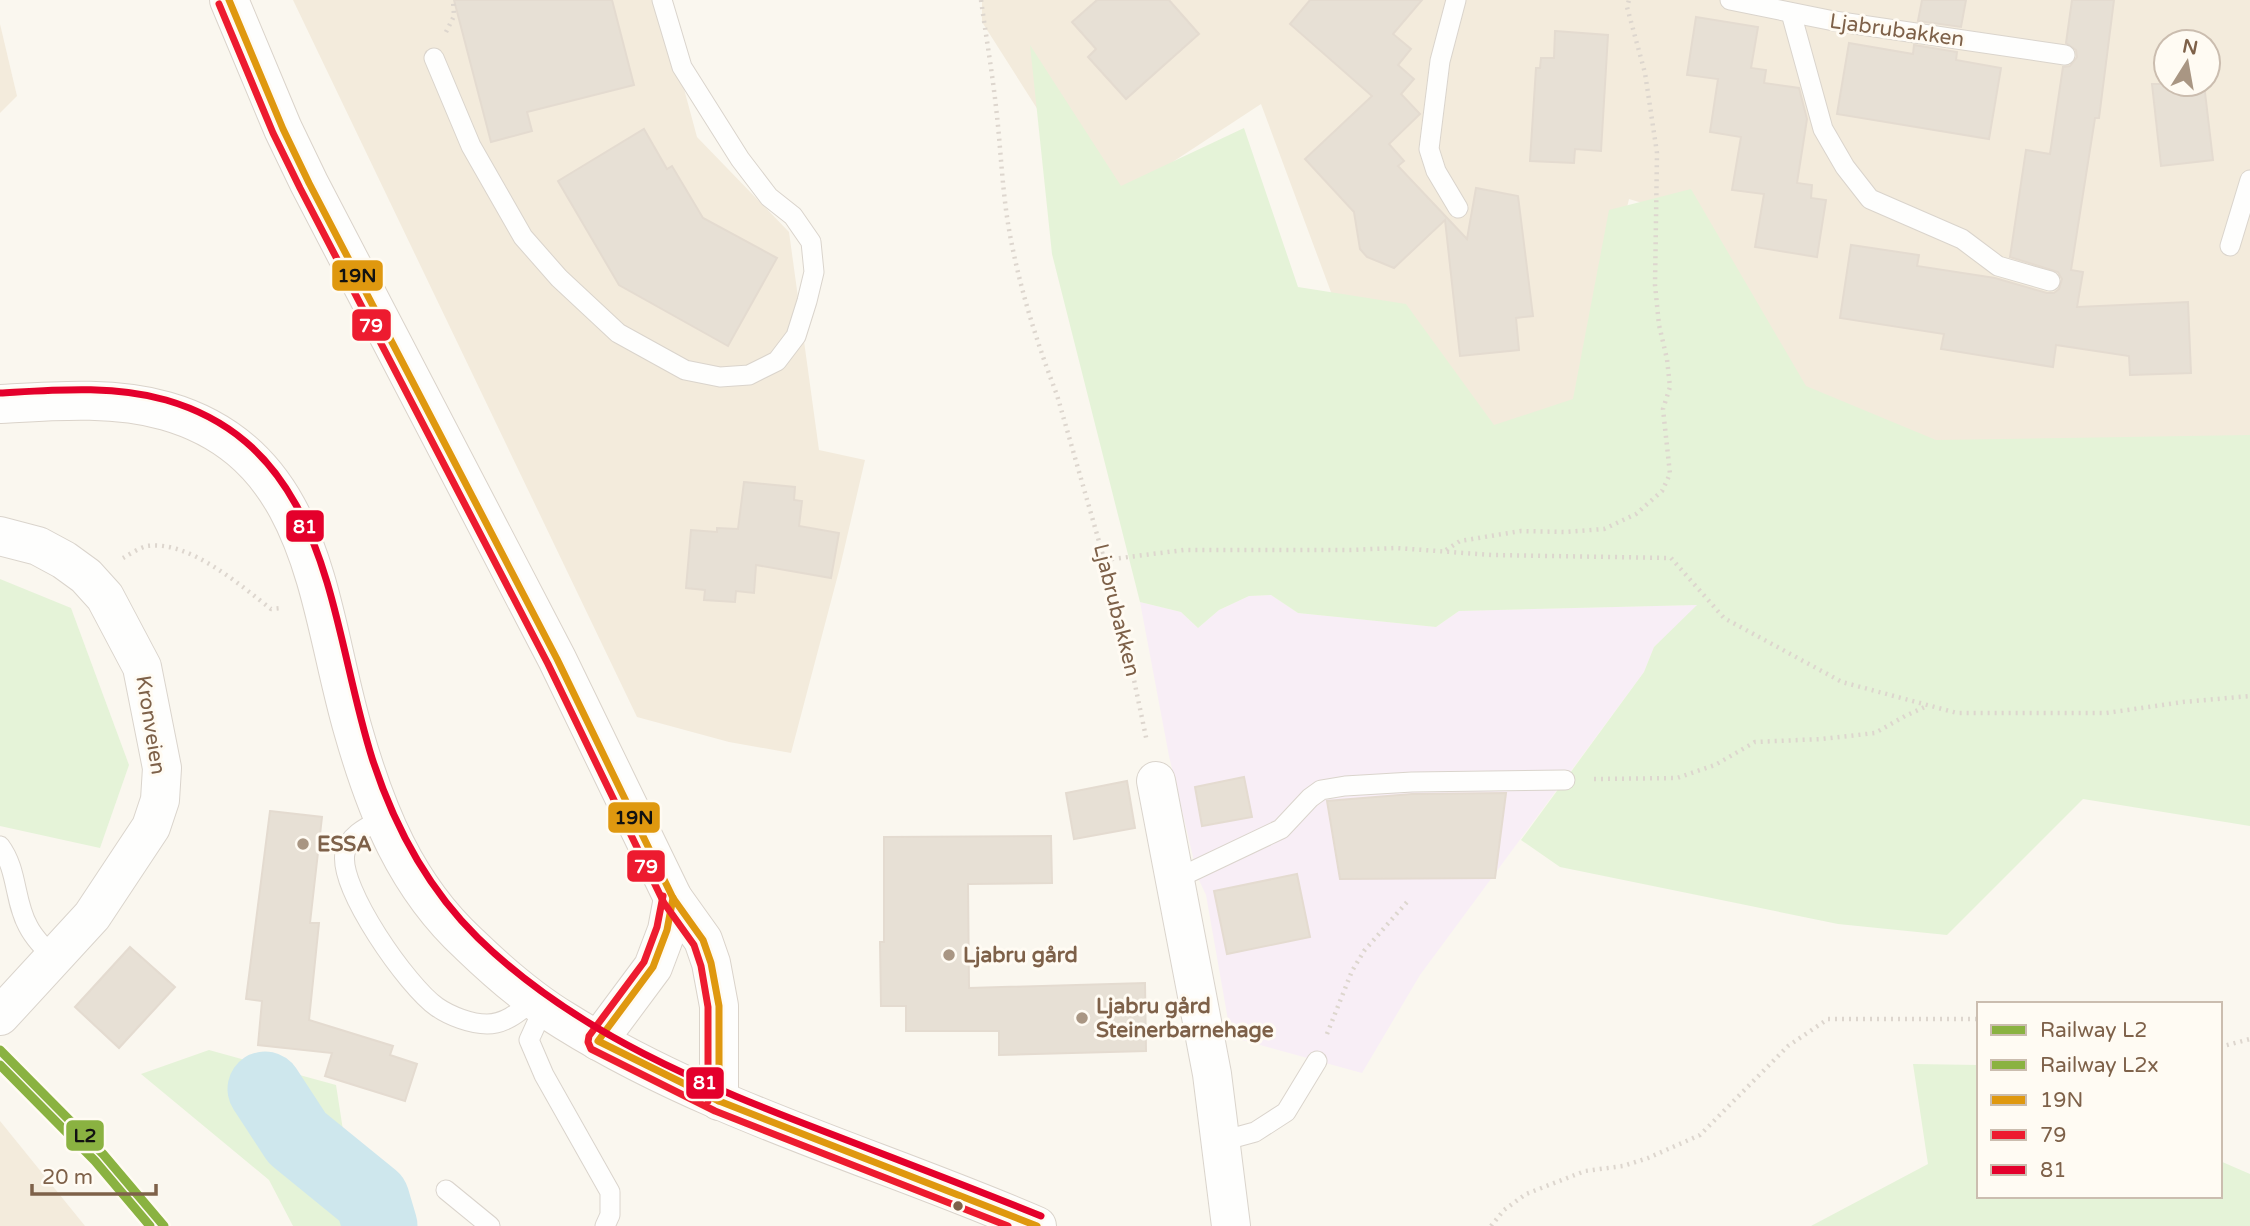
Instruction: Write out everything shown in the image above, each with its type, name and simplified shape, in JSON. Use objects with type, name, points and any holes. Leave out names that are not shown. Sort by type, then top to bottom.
[{"type":"street","points":[[229,0],[283,129],[309,183],[557,659],[673,898],[702,940],[711,963],[719,1006],[719,1101]]},
{"type":"street","points":[[0,404],[93,401],[164,411],[208,427],[262,471],[289,507],[312,564],[353,732],[402,861],[431,904],[467,943],[539,1003],[598,1041],[719,1101],[1037,1226]]},
{"type":"street","name":"Kronveien","points":[[0,536],[38,546],[86,576],[105,597],[142,667],[162,768],[160,800],[151,827],[99,905],[0,1016]]},
{"type":"street","points":[[1156,781],[1212,1074],[1231,1226]]},
{"type":"street","points":[[598,1041],[653,967],[667,930],[673,898]]},
{"type":"lane","points":[[434,58],[471,146],[523,237],[559,278],[618,333],[685,370],[720,377],[749,375],[777,361],[796,336],[814,272],[811,242],[793,216],[769,197],[740,159],[682,67],[662,0]]},
{"type":"lane","points":[[1456,0],[1440,61],[1430,149],[1436,171],[1458,208]]},
{"type":"lane","name":"Ljabrubakken","points":[[1730,0],[1791,13],[2065,55]]},
{"type":"lane","points":[[1791,13],[1824,129],[1845,167],[1870,199],[1962,239],[1998,266],[2050,281]]},
{"type":"lane","points":[[2230,246],[2250,180]]},
{"type":"lane","points":[[1176,879],[1281,829],[1321,790],[1412,782],[1565,780]]},
{"type":"lane","points":[[384,818],[355,835],[345,852],[345,866],[348,881],[362,911],[406,975],[435,1006],[450,1014],[486,1024],[501,1022],[539,1003]]},
{"type":"lane","points":[[0,846],[14,873],[27,926],[53,957]]},
{"type":"lane","points":[[539,1003],[529,1040],[544,1075],[610,1192],[610,1215],[605,1226]]},
{"type":"lane","points":[[1222,1141],[1255,1132],[1286,1112],[1317,1061]]},
{"type":"lane","points":[[446,1190],[490,1226]]},
{"type":"path","name":"Ljabrubakken","points":[[981,0],[1010,236],[1020,279],[1057,395],[1121,618],[1156,781]]},
{"type":"path","points":[[1444,551],[1460,541],[1521,531],[1604,529],[1636,514],[1662,491],[1670,474],[1663,409],[1670,387],[1655,285],[1657,153],[1645,73],[1627,7],[1629,0]]},
{"type":"path","points":[[86,576],[146,546],[173,547],[198,558],[271,609],[293,607]]},
{"type":"path","points":[[1105,559],[1184,550],[1396,548],[1492,555],[1671,558],[1724,618],[1842,682],[1957,713],[2106,713],[2250,696]]},
{"type":"path","points":[[1565,780],[1677,778],[1715,765],[1755,741],[1822,739],[1875,733],[1929,706]]},
{"type":"path","points":[[1317,1061],[1352,971],[1364,951],[1407,902]]},
{"type":"path","points":[[1490,1226],[1504,1210],[1526,1195],[1585,1171],[1623,1166],[1648,1158],[1700,1135],[1788,1046],[1828,1019],[1977,1020]]},
{"type":"path","points":[[2222,1047],[2250,1040]]},
{"type":"shaded area","points":[[293,0],[660,0],[697,137],[789,232],[819,450],[865,460],[791,753],[729,742],[637,717]]},
{"type":"shaded area","points":[[982,0],[2250,0],[2250,497],[1798,417],[1669,211],[1629,199],[1574,431],[1488,451],[1357,362],[1261,104],[1101,209],[982,22]]},
{"type":"shaded area","points":[[0,24],[17,96],[0,113]]},
{"type":"shaded area","points":[[1271,595],[1298,613],[1436,627],[1459,611],[1698,605],[1654,647],[1644,672],[1420,975],[1362,1073],[1231,1037],[1206,895],[1198,878],[1169,756],[1140,602],[1181,612],[1198,628],[1219,610],[1249,596]]},
{"type":"shaded area","points":[[0,1121],[85,1226],[0,1226]]},
{"type":"green space","points":[[1030,45],[1121,186],[1244,128],[1298,287],[1406,304],[1494,425],[1573,399],[1609,210],[1691,189],[1806,386],[1936,440],[2250,435],[2250,826],[2083,799],[1947,935],[1838,924],[1560,867],[1521,840],[1644,672],[1654,647],[1697,605],[1459,611],[1436,627],[1298,613],[1271,595],[1249,596],[1219,610],[1198,628],[1181,612],[1140,602],[1052,254]]},
{"type":"green space","points":[[0,579],[71,608],[129,765],[100,848],[0,826]]},
{"type":"green space","points":[[209,1050],[336,1085],[357,1220],[370,1226],[293,1226],[269,1180],[141,1074]]},
{"type":"green space","points":[[1913,1064],[1977,1065],[1977,1198],[2222,1198],[2222,1162],[2250,1174],[2250,1226],[1811,1226],[1928,1164]]},
{"type":"building","points":[[454,0],[612,0],[634,85],[527,112],[532,131],[491,142]]},
{"type":"building","points":[[1097,0],[1169,0],[1199,34],[1126,99],[1088,57],[1096,49],[1072,22]]},
{"type":"building","points":[[1310,0],[1422,0],[1393,34],[1411,49],[1398,65],[1414,79],[1401,94],[1420,114],[1389,144],[1404,161],[1398,166],[1467,239],[1476,188],[1518,196],[1533,316],[1516,318],[1519,350],[1460,356],[1445,220],[1394,268],[1367,257],[1360,249],[1354,212],[1305,159],[1372,96],[1290,24]]},
{"type":"building","points":[[1922,0],[1966,0],[1961,27],[1918,21]]},
{"type":"building","points":[[2072,0],[2114,0],[2099,118],[2095,118],[2071,270],[2083,272],[2077,307],[2188,302],[2191,373],[2130,375],[2129,356],[2056,345],[2053,367],[1941,349],[1944,334],[1840,318],[1851,245],[1919,255],[1917,266],[1995,278],[2047,293],[2054,293],[2059,289],[2062,279],[2058,272],[2010,257],[2026,150],[2050,154],[2063,67],[2070,66],[2077,57],[2076,50],[2066,43]]},
{"type":"building","points":[[1696,17],[1758,27],[1751,68],[1766,70],[1764,83],[1799,88],[1807,119],[1797,183],[1812,185],[1811,198],[1826,200],[1817,257],[1755,247],[1764,194],[1732,190],[1741,137],[1710,132],[1718,79],[1687,75]]},
{"type":"building","points":[[1555,31],[1608,35],[1601,151],[1575,149],[1574,163],[1530,161],[1536,68],[1540,68],[1541,58],[1554,58]]},
{"type":"building","points":[[1849,43],[1913,54],[1914,45],[1957,52],[1956,60],[2001,68],[1989,139],[1837,114]]},
{"type":"building","points":[[2154,98],[2206,98],[2213,160],[2161,166]]},
{"type":"building","points":[[644,129],[667,169],[672,166],[703,218],[777,258],[728,346],[619,285],[558,181]]},
{"type":"building","points":[[744,482],[795,487],[794,500],[802,501],[799,526],[839,533],[831,578],[756,565],[754,593],[736,591],[735,602],[704,600],[705,590],[686,588],[691,530],[717,532],[717,528],[738,529]]},
{"type":"building","points":[[1244,777],[1252,817],[1202,826],[1195,787]]},
{"type":"building","points":[[1127,781],[1135,828],[1074,839],[1066,793]]},
{"type":"building","points":[[1506,793],[1495,878],[1340,879],[1327,801],[1412,794]]},
{"type":"building","points":[[270,811],[322,817],[310,923],[319,923],[309,1020],[393,1046],[390,1055],[417,1064],[405,1101],[325,1076],[332,1053],[258,1045],[262,1001],[246,999]]},
{"type":"building","points":[[1051,836],[1052,883],[968,884],[969,988],[1145,983],[1146,1051],[999,1055],[999,1031],[906,1031],[906,1006],[881,1006],[880,942],[884,942],[884,837]]},
{"type":"building","points":[[1297,874],[1310,937],[1227,954],[1214,891]]},
{"type":"building","points":[[130,947],[175,987],[119,1048],[75,1007]]},
{"type":"waterway","points":[[265,1089],[297,1138],[372,1199],[380,1226]]},
{"type":"rail line","name":"L2","points":[[0,1050],[103,1154],[164,1226]]},
{"type":"rail line","name":"L2x","points":[[0,1065],[95,1161],[150,1226]]},
{"type":"transit line","name":"19N","points":[[229,0],[283,129],[309,183],[557,659],[673,898],[703,940],[711,963],[719,1006],[719,1101]]},
{"type":"transit line","name":"79","points":[[219,4],[273,133],[300,188],[548,664],[664,903],[694,945],[701,966],[708,1007],[708,1101]]},
{"type":"transit line","name":"81","points":[[0,393],[105,390],[146,395],[166,400],[220,424],[262,457],[292,499],[315,546],[372,758],[401,831],[427,877],[459,918],[516,972],[599,1029],[690,1076],[784,1116],[1041,1216]]},
{"type":"transit line","name":"79","points":[[663,896],[657,927],[644,962],[589,1036],[591,1049],[715,1111],[1008,1226]]},
{"type":"transit line","name":"19N","points":[[673,898],[667,930],[653,967],[598,1041],[719,1101],[1037,1226]]},
{"type":"place","name":"ESSA","points":[[303,844]]},
{"type":"place","name":"Ljabru gård","points":[[949,955]]},
{"type":"place","name":"Ljabru gård Steinerbarnehage","points":[[1082,1018]]}]
